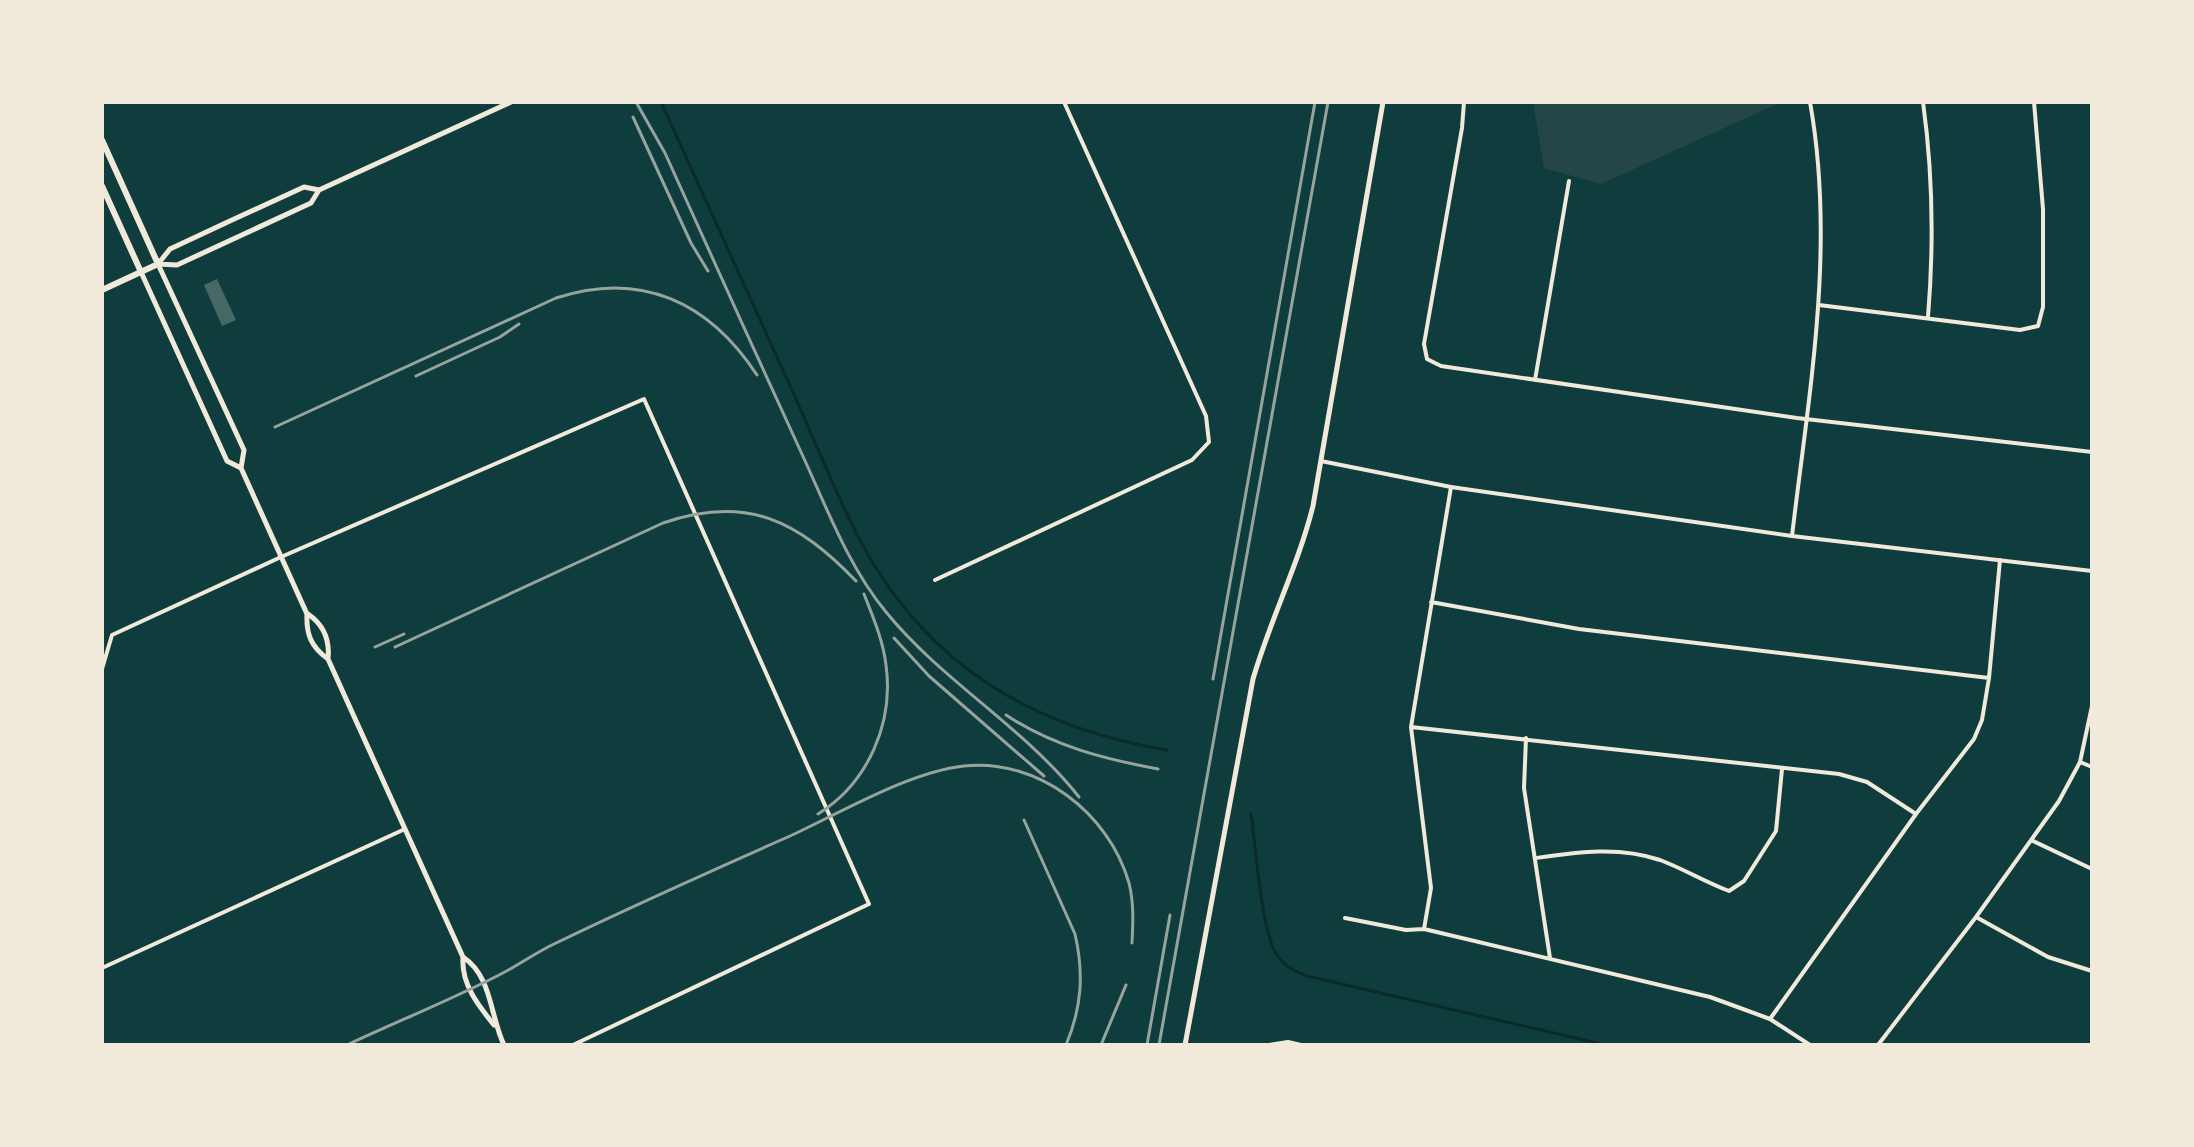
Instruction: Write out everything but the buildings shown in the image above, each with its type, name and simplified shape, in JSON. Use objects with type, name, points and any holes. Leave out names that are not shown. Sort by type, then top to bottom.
[{"type":"main road","points":[[158,264],[177,265],[311,203],[319,190],[511,102]]},
{"type":"main road","points":[[1185,1045],[1253,679],[1265,639],[1302,549],[1321,461],[1383,102]]},
{"type":"main road","points":[[102,140],[244,450],[241,468],[307,614],[306,629],[315,650],[328,659]]},
{"type":"main road","points":[[102,186],[227,461],[241,468]]},
{"type":"main road","points":[[102,290],[158,264],[170,249],[232,220],[304,187],[319,190]]},
{"type":"main road","points":[[307,614],[319,622],[329,644],[328,659],[463,957],[462,972],[476,1003],[495,1026]]},
{"type":"main road","points":[[463,957],[475,965],[489,996],[495,1026],[504,1045]]},
{"type":"street","points":[[935,580],[1192,460],[1209,442],[1206,416],[1064,102]]},
{"type":"street","points":[[1464,102],[1424,344],[1427,359],[1441,366],[1806,419],[2092,452]]},
{"type":"street","points":[[1792,536],[1819,305],[1822,224],[1819,159],[1810,102]]},
{"type":"street","points":[[1923,102],[1933,209],[1928,317]]},
{"type":"street","points":[[1819,305],[2020,330],[2038,326],[2043,307],[2043,209],[2034,102]]},
{"type":"street","points":[[1535,380],[1569,181]]},
{"type":"street","points":[[102,669],[112,635],[281,557],[644,399],[869,904],[573,1045]]},
{"type":"street","points":[[1321,461],[1451,487],[1792,536],[2092,571]]},
{"type":"street","points":[[1424,929],[1431,888],[1411,727],[1451,487]]},
{"type":"street","points":[[1770,1019],[1916,814],[1974,739],[1982,720],[1989,678],[2000,560]]},
{"type":"street","points":[[1431,602],[1579,629],[1989,678]]},
{"type":"street","points":[[1878,1045],[1976,917],[2059,801],[2080,762],[2092,706]]},
{"type":"street","points":[[1411,727],[1839,774],[1867,782],[1916,814]]},
{"type":"street","points":[[1526,738],[1524,788],[1550,959]]},
{"type":"street","points":[[2080,762],[2092,767]]},
{"type":"street","points":[[1536,858],[1587,850],[1657,859],[1729,891],[1744,881],[1776,831],[1782,769]]},
{"type":"street","points":[[102,968],[405,829]]},
{"type":"street","points":[[2031,840],[2092,869]]},
{"type":"street","points":[[1976,917],[2048,957],[2092,971]]},
{"type":"street","points":[[1345,918],[1406,930],[1424,929],[1685,990],[1770,1019],[1810,1045]]},
{"type":"street","points":[[1269,1045],[1288,1042],[1301,1045]]},
{"type":"shaded area","points":[[1533,102],[1779,103],[1601,184],[1544,168]]},
{"type":"waterway","points":[[661,102],[843,506],[889,587],[919,625],[952,657],[989,684],[1029,707],[1073,726],[1118,740],[1167,750]]},
{"type":"waterway","points":[[1251,814],[1260,888],[1271,943],[1283,963],[1290,968],[1307,976],[1606,1045]]},
{"type":"railway","points":[[636,102],[665,153],[829,514],[872,594],[932,661],[1034,748],[1079,797]]},
{"type":"railway","points":[[1213,679],[1315,102]]},
{"type":"railway","points":[[1159,1045],[1328,102]]},
{"type":"railway","points":[[633,117],[691,243],[708,271]]},
{"type":"railway","points":[[275,427],[556,298],[587,290],[617,288],[644,291],[695,311],[717,328],[757,375]]},
{"type":"railway","points":[[416,376],[500,337],[519,324]]},
{"type":"railway","points":[[395,647],[663,523],[720,511],[746,513],[792,529],[834,560],[856,581]]},
{"type":"railway","points":[[818,814],[836,801],[864,769],[874,750],[886,708],[885,656],[864,594]]},
{"type":"railway","points":[[375,647],[404,634]]},
{"type":"railway","points":[[894,638],[929,676],[1044,776]]},
{"type":"railway","points":[[1006,715],[1042,735],[1079,750],[1158,769]]},
{"type":"railway","points":[[347,1045],[482,984],[583,930],[898,784],[964,766],[992,766],[1018,771],[1067,795],[1088,813],[1105,834],[1129,883],[1132,943]]},
{"type":"railway","points":[[1024,820],[1075,934],[1078,948],[1078,1003],[1066,1045]]},
{"type":"railway","points":[[1147,1045],[1170,915]]},
{"type":"railway","points":[[1101,1045],[1126,985]]}]
